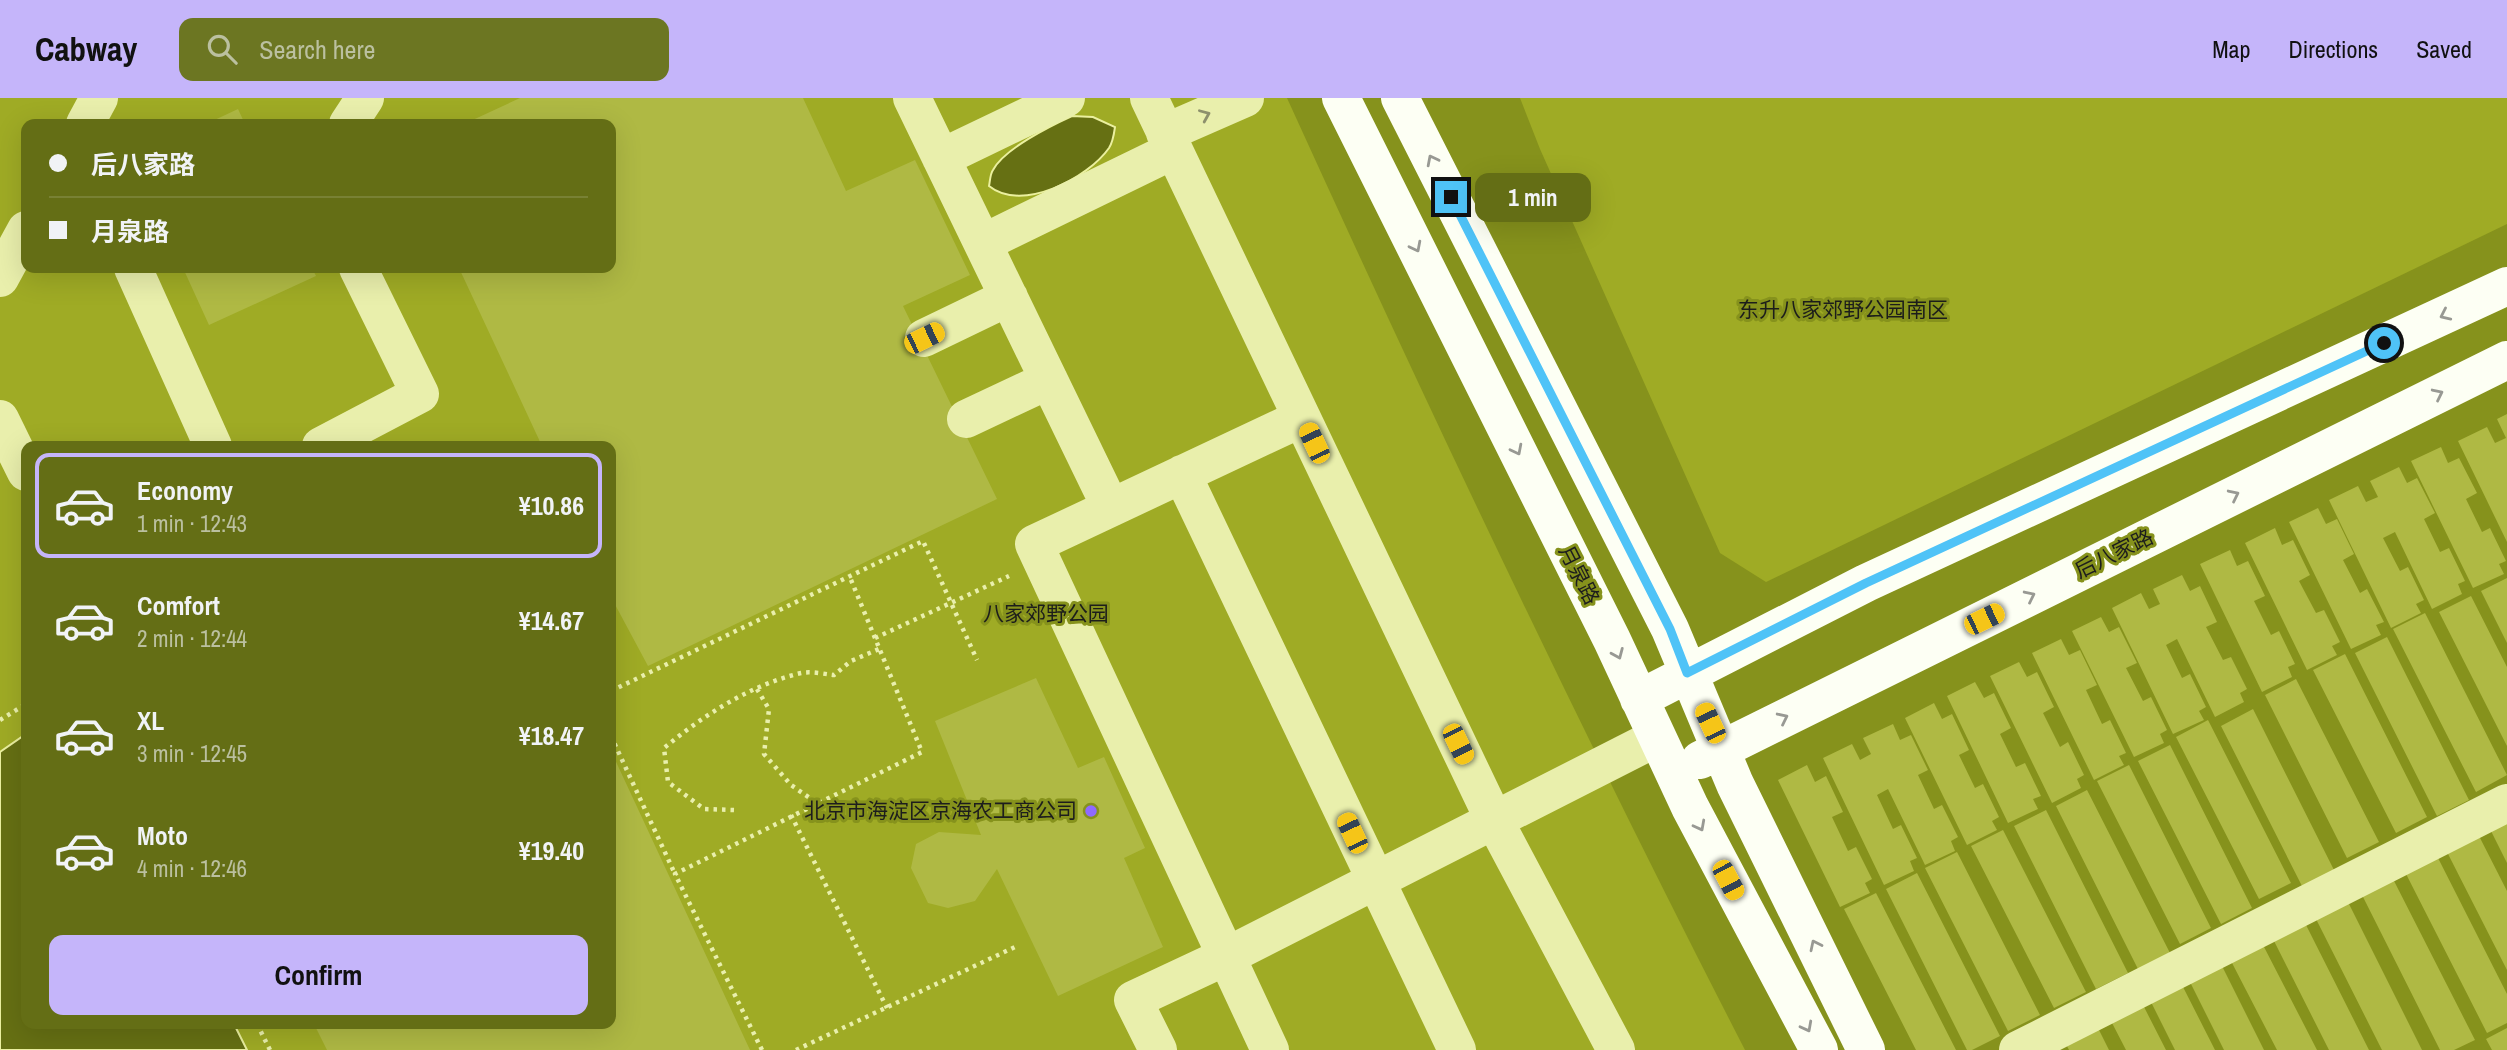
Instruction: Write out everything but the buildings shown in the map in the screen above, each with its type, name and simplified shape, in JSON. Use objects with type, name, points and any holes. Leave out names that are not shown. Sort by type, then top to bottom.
[{"type":"main road","name":"月泉路","points":[[1341,98],[1612,640],[1690,807],[1819,1050]]},
{"type":"main road","points":[[1401,98],[1664,617],[1735,784],[1866,1050]]},
{"type":"main road","points":[[1639,699],[1866,583],[2507,286]]},
{"type":"main road","name":"后八家路","points":[[1674,773],[2507,360]]},
{"type":"street","points":[[88,119],[99,98]]},
{"type":"street","points":[[351,119],[365,98]]},
{"type":"street","points":[[912,98],[1111,508]]},
{"type":"street","points":[[941,158],[1066,98]]},
{"type":"street","points":[[1149,98],[1494,820],[1614,1049]]},
{"type":"street","points":[[983,243],[1245,98]]},
{"type":"street","points":[[0,278],[21,239]]},
{"type":"street","points":[[135,273],[211,441]]},
{"type":"street","points":[[331,441],[420,394],[360,273]]},
{"type":"street","points":[[924,338],[1009,297]]},
{"type":"street","points":[[966,419],[1049,380]]},
{"type":"street","points":[[1270,1050],[1034,544],[1302,418]]},
{"type":"street","points":[[0,419],[21,462]]},
{"type":"street","points":[[1182,474],[1457,1050]]},
{"type":"street","points":[[1158,1050],[1133,1000],[1227,956],[1656,738]]},
{"type":"street","points":[[2018,1050],[2507,803]]},
{"type":"path","points":[[616,689],[923,541],[977,660]]},
{"type":"path","points":[[875,638],[1042,561]]},
{"type":"path","points":[[676,874],[922,752],[849,575]]},
{"type":"path","points":[[734,810],[704,809],[667,782],[664,748],[719,707],[757,689],[804,673],[834,675],[851,661],[879,649]]},
{"type":"path","points":[[757,689],[769,709],[764,754],[790,785],[817,803]]},
{"type":"path","points":[[0,720],[21,707]]},
{"type":"path","points":[[616,747],[762,1050]]},
{"type":"path","points":[[792,815],[887,1007]]},
{"type":"path","points":[[796,1050],[1015,947]]},
{"type":"path","points":[[260,1029],[270,1050]]},
{"type":"green space","name":"八家郊野公园","points":[[0,98],[1287,98],[1510,577],[1745,1050],[0,1050]]},
{"type":"green space","name":"东升八家郊野公园南区","points":[[1520,98],[2507,98],[2507,224],[1766,582],[1720,553],[1540,149]]},
{"type":"shaded area","points":[[1072,116],[1093,117],[1115,127],[1110,146],[1086,170],[1071,180],[1036,194],[1019,196],[1003,193],[989,186],[992,172],[1007,154],[1028,139]]},
{"type":"shaded area","points":[[21,737],[21,1029],[236,1029],[247,1050],[0,1050],[0,752]]},
{"type":"place","name":"北京市海淀区京海农工商公司","points":[[1091,811]]},
{"type":"route","points":[[1451,197],[1670,629],[1687,673],[1866,583],[2384,343]]}]
